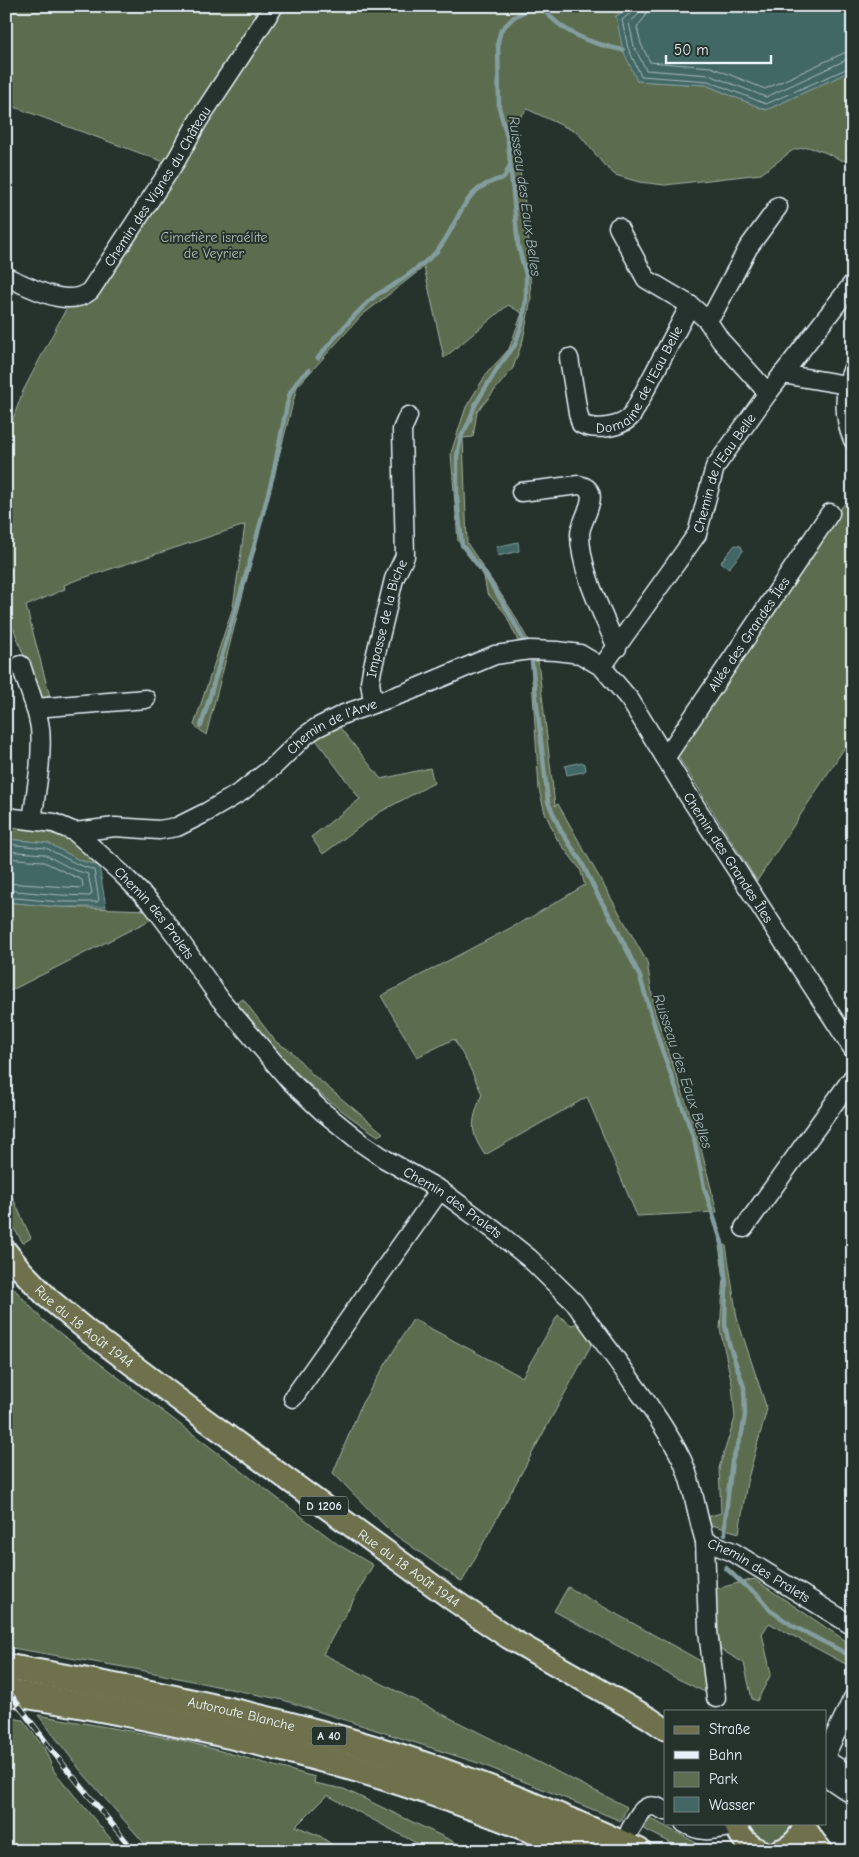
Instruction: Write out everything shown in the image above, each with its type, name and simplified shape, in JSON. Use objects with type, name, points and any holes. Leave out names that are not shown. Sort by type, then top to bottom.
[{"type":"highway","name":"Autoroute Blanche","points":[[6,1667],[129,1688],[261,1718],[328,1736],[438,1770],[634,1840]]},
{"type":"highway","name":"Autoroute Blanche","points":[[6,1692],[130,1713],[325,1759],[432,1792],[581,1851]]},
{"type":"main road","name":"Rue du 18 Août 1944","points":[[6,1250],[21,1270],[48,1298],[89,1332],[203,1418],[453,1600],[509,1638],[664,1727]]},
{"type":"main road","points":[[736,1825],[740,1835],[746,1842],[777,1851],[797,1840],[804,1824]]},
{"type":"main road","points":[[804,1824],[822,1851]]},
{"type":"street","name":"Chemin des Vignes du Château","points":[[6,277],[63,298],[76,298],[90,291],[172,167],[198,121],[274,6]]},
{"type":"street","name":"Domaine de l'Eau Belle","points":[[707,320],[715,310],[748,248],[778,207]]},
{"type":"street","name":"Domaine de l'Eau Belle","points":[[618,227],[649,282],[690,305],[707,320],[721,341],[768,394]]},
{"type":"street","name":"Chemin de l'Eau Belle","points":[[602,667],[697,534],[715,467],[782,374],[853,282]]},
{"type":"street","name":"Domaine de l'Eau Belle","points":[[569,358],[581,424],[591,427],[623,423],[632,415],[690,305]]},
{"type":"street","points":[[782,374],[850,376],[845,406],[847,423],[853,440]]},
{"type":"street","name":"Impasse de la Biche","points":[[373,702],[370,682],[372,670],[394,580],[405,556],[402,430],[408,416]]},
{"type":"street","points":[[521,492],[583,485],[590,493],[592,498],[581,526],[580,534],[583,556],[588,577],[617,648]]},
{"type":"street","name":"Allée des Grandes Îles","points":[[666,757],[830,513]]},
{"type":"street","name":"Chemin de l'Arve","points":[[75,832],[114,827],[168,830],[186,823],[224,802],[261,778],[316,728],[373,702],[407,692],[479,661],[510,652],[530,650],[570,652],[588,658],[602,667]]},
{"type":"street","points":[[21,665],[40,730],[32,820]]},
{"type":"street","name":"Chemin des Grandes Îles","points":[[602,667],[630,700],[779,936],[853,1049]]},
{"type":"street","points":[[35,708],[146,699]]},
{"type":"street","name":"Chemin des Pralets","points":[[6,817],[54,823],[75,832],[120,872],[152,904],[177,936],[220,999],[290,1080],[322,1111],[362,1144],[440,1190],[529,1258],[574,1302],[654,1413],[671,1440],[682,1460],[690,1482],[698,1522],[705,1541],[733,1552],[853,1626]]},
{"type":"street","points":[[744,1228],[853,1077]]},
{"type":"street","points":[[293,1398],[440,1190]]},
{"type":"street","points":[[705,1541],[708,1631],[716,1698]]},
{"type":"street","points":[[826,1755],[853,1698]]},
{"type":"street","points":[[826,1758],[853,1777]]},
{"type":"street","points":[[826,1777],[853,1795]]},
{"type":"street","points":[[634,1840],[641,1812],[647,1807],[656,1806],[664,1810]]},
{"type":"street","points":[[686,1824],[696,1830],[703,1831],[736,1825]]},
{"type":"green space","name":"Cimetière israélite de Veyrier","points":[[6,6],[266,6],[185,132],[198,142],[199,133],[282,6],[632,6],[616,16],[637,81],[706,85],[766,110],[853,70],[853,162],[841,160],[808,147],[793,150],[761,174],[665,185],[639,182],[615,175],[604,165],[578,133],[527,109],[513,126],[528,222],[531,299],[523,340],[513,368],[477,412],[473,437],[463,438],[467,543],[512,611],[528,640],[518,641],[505,613],[487,593],[484,576],[458,541],[451,453],[466,407],[487,373],[509,349],[522,313],[508,305],[444,358],[424,267],[361,316],[297,387],[206,735],[194,725],[233,607],[245,525],[74,581],[64,585],[65,589],[26,606],[50,697],[40,698],[6,609],[6,438],[23,391],[67,307],[80,306],[102,286],[178,167],[6,104]]},
{"type":"green space","points":[[850,498],[853,503],[853,735],[757,881],[677,755],[839,510]]},
{"type":"green space","points":[[538,661],[555,806],[558,804],[647,962],[655,1013],[698,1137],[717,1212],[637,1216],[587,1097],[485,1155],[476,1139],[473,1125],[482,1094],[454,1039],[417,1057],[381,996],[533,916],[585,885],[580,869],[557,839],[545,813],[539,789],[531,662]]},
{"type":"green space","points":[[338,725],[381,779],[430,768],[434,783],[380,812],[323,854],[311,837],[360,799],[314,737]]},
{"type":"green space","points":[[6,826],[34,829],[67,838],[98,859],[99,866],[79,860],[48,843],[6,839]]},
{"type":"green space","points":[[6,902],[59,907],[148,910],[156,917],[6,993]]},
{"type":"green space","points":[[243,999],[276,1042],[291,1051],[313,1075],[383,1133],[378,1136],[360,1124],[298,1074],[237,1003]]},
{"type":"green space","points":[[6,1183],[31,1238],[23,1243],[6,1215]]},
{"type":"green space","points":[[726,1245],[737,1318],[767,1409],[747,1482],[739,1533],[708,1524],[710,1516],[721,1513],[719,1468],[735,1418],[732,1384],[720,1329],[724,1277],[719,1246]]},
{"type":"green space","points":[[6,1280],[44,1321],[339,1545],[373,1565],[323,1654],[627,1807],[621,1821],[481,1764],[283,1700],[135,1669],[6,1647]]},
{"type":"green space","points":[[558,1315],[571,1325],[583,1322],[595,1338],[462,1582],[391,1532],[333,1473],[362,1403],[413,1319],[522,1377]]},
{"type":"green space","points":[[754,1579],[852,1645],[853,1668],[769,1623],[762,1634],[771,1674],[757,1701],[752,1699],[744,1663],[718,1648],[712,1590]]},
{"type":"green space","points":[[568,1587],[706,1664],[707,1693],[554,1611]]},
{"type":"green space","points":[[38,1715],[181,1740],[315,1777],[314,1783],[344,1789],[473,1851],[431,1851],[327,1795],[296,1826],[320,1836],[341,1851],[151,1851],[81,1771]]},
{"type":"green space","points":[[6,1717],[23,1720],[44,1748],[54,1771],[121,1851],[6,1851]]},
{"type":"green space","points":[[650,1818],[711,1851],[687,1851],[642,1828]]},
{"type":"green space","points":[[746,1824],[794,1824],[790,1831],[778,1841],[770,1842],[763,1840],[756,1837]]},
{"type":"water","points":[[633,6],[853,6],[853,70],[766,110],[706,85],[637,81],[623,50],[616,16]]},
{"type":"water","points":[[518,542],[519,551],[498,556],[496,547]]},
{"type":"water","points":[[735,545],[741,546],[743,551],[729,568],[721,562]]},
{"type":"water","points":[[582,762],[585,764],[586,770],[567,775],[565,766]]},
{"type":"water","points":[[6,839],[48,843],[79,860],[99,866],[106,907],[59,907],[6,902]]},
{"type":"waterway","name":"Ruisseau des Eaux Belles","points":[[524,641],[484,573],[462,545],[457,497],[457,456],[461,437],[475,405],[499,366],[515,345],[522,324],[526,300],[526,275],[518,245],[508,141],[499,107],[498,41],[501,30],[514,17],[534,6]]},
{"type":"waterway","name":"Ruisseau des Eaux Belles","points":[[540,6],[558,24],[577,36],[623,50]]},
{"type":"waterway","points":[[318,358],[367,303],[402,279],[437,251],[470,197],[478,189],[504,178],[510,165]]},
{"type":"waterway","points":[[201,726],[253,551],[273,475],[290,393],[299,379],[309,370]]},
{"type":"waterway","name":"Ruisseau des Eaux Belles","points":[[532,662],[548,802],[561,831],[582,863],[615,925],[640,977],[660,1044],[694,1139],[704,1187],[722,1243],[726,1283],[725,1325],[729,1344],[744,1387],[745,1415],[742,1433],[732,1461],[725,1534]]},
{"type":"waterway","name":"Ruisseau des Eaux Belles","points":[[726,1568],[757,1594],[771,1611],[793,1626],[853,1657]]},
{"type":"railway","points":[[6,1688],[54,1753],[134,1851]]}]
